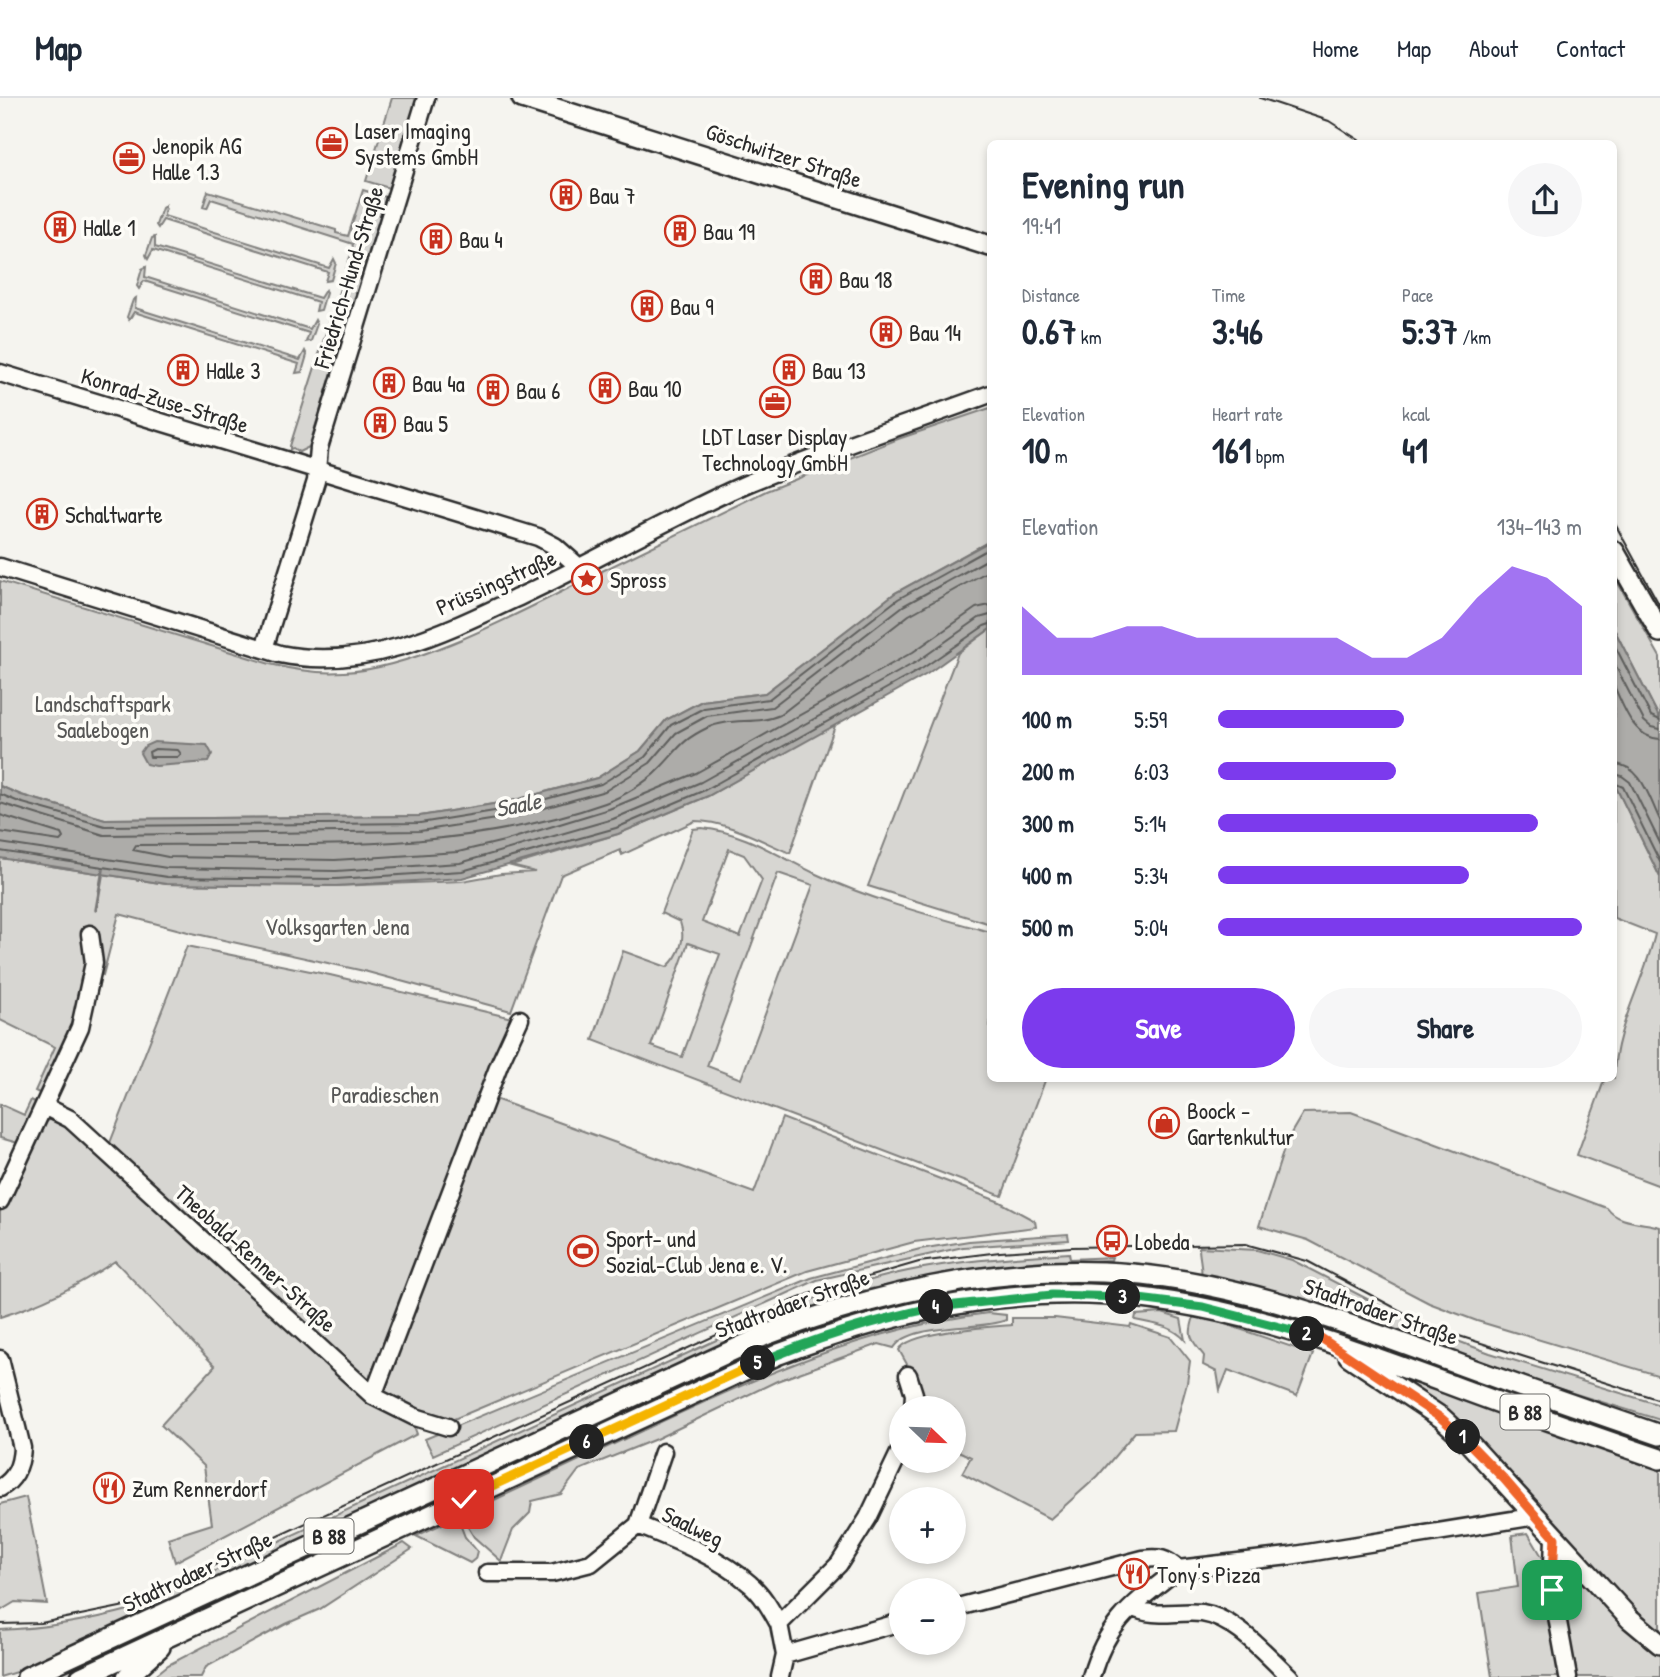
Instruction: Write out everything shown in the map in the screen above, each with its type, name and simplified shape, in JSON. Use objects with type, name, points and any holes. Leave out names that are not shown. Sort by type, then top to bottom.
[{"type":"main road","name":"Göschwitzer Straße","points":[[522,98],[987,245]]},
{"type":"main road","points":[[1617,556],[1660,632]]},
{"type":"main road","name":"Stadtrodaer Straße","points":[[27,1677],[768,1334],[865,1300],[932,1285],[1010,1275],[1104,1272],[1239,1292],[1332,1318],[1660,1435]]},
{"type":"main road","name":"Stadtrodaer Straße","points":[[82,1677],[724,1378],[818,1339],[882,1319],[981,1300],[1088,1294],[1134,1297],[1203,1307],[1321,1338],[1660,1459]]},
{"type":"main road","points":[[1321,1338],[1441,1418],[1504,1479],[1630,1619],[1659,1643]]},
{"type":"main road","points":[[127,1677],[176,1632]]},
{"type":"street","name":"Friedrich-Hund-Straße","points":[[264,649],[317,470],[319,448],[426,98]]},
{"type":"street","name":"Konrad-Zuse-Straße","points":[[0,373],[317,470]]},
{"type":"street","name":"Prüssingstraße","points":[[0,568],[264,649],[309,659],[375,654],[405,646],[476,618],[747,484],[987,395]]},
{"type":"street","points":[[317,470],[538,537],[555,546],[580,568]]},
{"type":"street","points":[[0,1201],[80,1027],[93,963],[90,934]]},
{"type":"street","points":[[373,1396],[499,1065],[520,1019]]},
{"type":"street","name":"Theobald-Renner-Straße","points":[[44,1106],[70,1119],[373,1396],[411,1415],[448,1427]]},
{"type":"street","points":[[0,1359],[22,1448],[22,1462],[16,1475],[0,1488]]},
{"type":"street","points":[[908,1375],[914,1396]]},
{"type":"street","name":"Saalweg","points":[[663,1452],[638,1525],[706,1556],[749,1583],[767,1602],[779,1624],[785,1655],[780,1677]]},
{"type":"street","points":[[779,1624],[839,1564],[868,1518],[889,1474]]},
{"type":"street","points":[[1091,1677],[1107,1634],[1117,1620],[1178,1569],[1289,1556],[1537,1516]]},
{"type":"street","points":[[487,1573],[552,1573],[576,1569],[591,1563],[638,1525]]},
{"type":"street","points":[[1555,1538],[1552,1590],[1568,1677]]},
{"type":"street","points":[[966,1605],[1159,1557],[1170,1561],[1178,1569]]},
{"type":"street","points":[[1132,1607],[1144,1613],[1188,1612],[1218,1618],[1290,1677]]},
{"type":"street","points":[[785,1655],[889,1625]]},
{"type":"green space","points":[[392,98],[417,98],[389,188],[366,181]]},
{"type":"green space","points":[[363,190],[386,197],[367,259],[351,253],[353,244],[347,242],[211,199],[207,208],[203,207],[208,191],[348,236]]},
{"type":"green space","points":[[165,206],[164,216],[329,268],[334,259],[336,263],[331,280],[325,281],[328,272],[163,220],[158,228],[156,225]]},
{"type":"green space","points":[[155,237],[155,247],[320,298],[325,290],[321,310],[316,311],[318,302],[153,250],[148,259],[146,255],[152,238]]},
{"type":"green space","points":[[350,257],[366,262],[309,447],[299,452],[290,449],[290,446]]},
{"type":"green space","points":[[146,267],[145,277],[310,329],[315,320],[317,324],[311,341],[306,342],[309,333],[144,281],[139,289],[137,286],[142,269]]},
{"type":"green space","points":[[136,298],[135,308],[300,360],[305,351],[307,355],[302,372],[296,373],[299,364],[134,312],[129,320],[127,317]]},
{"type":"green space","name":"Landschaftspark Saalebogen","points":[[987,409],[987,543],[895,593],[765,693],[702,701],[666,720],[640,751],[597,778],[511,801],[420,816],[105,819],[21,795],[0,786],[0,581],[270,664],[325,672],[371,669],[400,662],[462,639],[575,585],[594,591],[602,571],[766,491],[898,439]]},
{"type":"green space","points":[[1617,581],[1660,657],[1660,719],[1617,635]]},
{"type":"green space","points":[[987,631],[987,923],[868,886],[958,653]]},
{"type":"green space","name":"Volksgarten Jena","points":[[836,723],[790,853],[731,828],[695,821],[622,855],[620,850],[561,875],[511,1011],[364,971],[119,914],[103,975],[89,968],[81,1008],[45,1096],[35,1091],[55,1047],[0,1020],[0,858],[166,884],[336,886],[462,881],[501,874],[535,872],[511,866],[618,834],[708,796]]},
{"type":"green space","points":[[1617,789],[1660,877],[1660,1186],[1577,1155],[1604,1082],[1617,1082],[1619,1042],[1655,934],[1617,919]]},
{"type":"green space","points":[[702,828],[732,834],[858,892],[987,931],[987,1082],[1045,1082],[1002,1196],[593,1040],[623,951],[667,967],[678,952],[682,941],[680,922],[661,913],[693,829]],"holes":[[[729,849],[744,855],[762,880],[740,937],[702,922]],[[778,873],[813,885],[741,1079],[707,1066]],[[688,943],[720,954],[682,1057],[651,1046]]]},
{"type":"green space","name":"Paradieschen","points":[[187,946],[330,975],[512,1018],[375,1380],[369,1383],[108,1148]]},
{"type":"green space","name":"Sport- und Sozial-Club Jena e. V.","points":[[492,1098],[754,1193],[782,1118],[1000,1202],[1035,1221],[1036,1227],[914,1242],[807,1271],[454,1419],[438,1420],[384,1395],[380,1387]]},
{"type":"green space","points":[[31,1100],[37,1103],[18,1143],[0,1138],[0,1104],[24,1115]]},
{"type":"green space","points":[[1351,1112],[1607,1208],[1624,1220],[1660,1227],[1660,1376],[1477,1321],[1429,1303],[1308,1240],[1259,1226],[1287,1140],[1303,1113]]},
{"type":"green space","points":[[60,1118],[412,1421],[417,1434],[175,1562],[168,1538],[212,1524],[204,1466],[161,1425],[215,1366],[115,1261],[59,1294],[0,1317],[0,1209],[43,1124]]},
{"type":"green space","points":[[1068,1234],[1069,1240],[963,1247],[817,1280],[433,1455],[425,1439],[811,1278],[920,1249],[969,1241]]},
{"type":"green space","points":[[1199,1247],[1257,1250],[1292,1260],[1425,1329],[1490,1353],[1660,1405],[1660,1420],[1201,1278]]},
{"type":"green space","points":[[1069,1253],[1070,1259],[1112,1257],[1111,1260],[1010,1266],[940,1275],[871,1289],[802,1311],[713,1348],[29,1668],[0,1677],[0,1630],[67,1623],[132,1609],[775,1313],[857,1284],[908,1271],[968,1262]]},
{"type":"green space","points":[[1082,1278],[1187,1289],[1186,1297],[899,1307],[242,1595],[64,1677],[46,1677],[739,1354],[838,1316],[979,1285]]},
{"type":"green space","points":[[1197,1292],[1271,1308],[1660,1442],[1660,1450],[1196,1299]]},
{"type":"green space","points":[[988,1313],[1006,1315],[1006,1320],[915,1334],[902,1340],[894,1348],[879,1344],[777,1381],[656,1439],[579,1470],[561,1494],[532,1501],[530,1513],[513,1530],[501,1561],[474,1537],[465,1522],[460,1524],[465,1537],[477,1551],[475,1559],[470,1563],[416,1536],[694,1407],[816,1356],[899,1330]]},
{"type":"green space","points":[[1162,1313],[1181,1319],[1185,1340],[1168,1328],[1135,1320],[1136,1315]]},
{"type":"green space","points":[[1195,1314],[1313,1354],[1297,1396],[1228,1370],[1220,1390],[1217,1372],[1203,1365],[1204,1356],[1191,1336]]},
{"type":"green space","points":[[1012,1318],[1055,1318],[1130,1327],[1131,1324],[1171,1337],[1190,1361],[1174,1431],[1135,1432],[1098,1476],[1050,1519],[964,1474],[971,1457],[966,1455],[966,1396],[915,1396],[913,1375],[899,1350],[918,1338],[933,1334],[1012,1325]]},
{"type":"green space","points":[[1377,1366],[1660,1466],[1660,1633],[1658,1632]]},
{"type":"green space","points":[[26,1497],[47,1604],[15,1602],[0,1611],[0,1504]]},
{"type":"green space","points":[[1528,1533],[1547,1565],[1562,1677],[1492,1677],[1479,1593],[1518,1587],[1512,1535]]},
{"type":"green space","points":[[404,1543],[412,1549],[320,1609],[206,1667],[201,1677],[153,1677],[168,1665]]},
{"type":"green space","points":[[1565,1567],[1573,1569],[1627,1626],[1660,1654],[1660,1677],[1570,1677],[1556,1575]]},
{"type":"water","name":"Saale","points":[[987,543],[987,631],[927,674],[708,796],[618,834],[462,878],[336,886],[166,884],[0,858],[0,786],[21,795],[105,819],[420,816],[512,801],[597,778],[640,751],[666,720],[702,701],[765,693],[895,593]]},
{"type":"water","points":[[1617,635],[1660,719],[1660,877],[1617,789]]},
{"type":"water","points":[[154,742],[207,745],[212,754],[208,762],[156,766],[146,764],[140,753],[145,746]]},
{"type":"waterway","points":[[96,910],[103,870]]},
{"type":"waterway","points":[[503,1037],[509,1023]]},
{"type":"waterway","points":[[431,1223],[483,1086]]},
{"type":"waterway","points":[[371,1375],[379,1358]]},
{"type":"tram line","points":[[1260,98],[1329,121],[1359,140]]},
{"type":"tram line","points":[[1617,527],[1660,606]]},
{"type":"tram line","points":[[0,1624],[41,1623],[125,1606],[782,1305],[812,1293],[919,1262],[1072,1247],[1245,1244],[1307,1261],[1431,1327],[1660,1400]]},
{"type":"place","name":"Laser Imaging Systems GmbH","points":[[332,143]]},
{"type":"place","name":"Jenopik AG Halle 1.3","points":[[129,158]]},
{"type":"place","name":"Bau 7","points":[[566,195]]},
{"type":"place","name":"Halle 1","points":[[60,227]]},
{"type":"place","name":"Bau 19","points":[[680,231]]},
{"type":"place","name":"Bau 4","points":[[436,239]]},
{"type":"place","name":"Bau 18","points":[[816,279]]},
{"type":"place","name":"Bau 9","points":[[647,306]]},
{"type":"place","name":"Bau 14","points":[[886,332]]},
{"type":"place","name":"Halle 3","points":[[183,370]]},
{"type":"place","name":"Bau 13","points":[[789,370]]},
{"type":"place","name":"Bau 4a","points":[[389,383]]},
{"type":"place","name":"Bau 10","points":[[605,388]]},
{"type":"place","name":"Bau 6","points":[[493,390]]},
{"type":"place","name":"LDT Laser Display Technology GmbH","points":[[775,402]]},
{"type":"place","name":"Bau 5","points":[[380,423]]},
{"type":"place","name":"Schaltwarte","points":[[42,514]]},
{"type":"place","name":"Spross","points":[[587,579]]},
{"type":"place","name":"Boock - Gartenkultur","points":[[1164,1123]]},
{"type":"place","name":"Lobeda","points":[[1112,1241]]},
{"type":"place","name":"Sport- und Sozial-Club Jena e. V.","points":[[583,1251]]},
{"type":"place","name":"Zum Rennerdorf","points":[[109,1488]]},
{"type":"place","name":"Tony's Pizza","points":[[1134,1574]]},
{"type":"route","points":[[464,1499],[713,1382],[779,1354],[882,1319],[946,1305],[1015,1297],[1088,1294],[1134,1297],[1220,1311],[1321,1338],[1441,1418],[1504,1479],[1555,1538],[1552,1590]]}]
